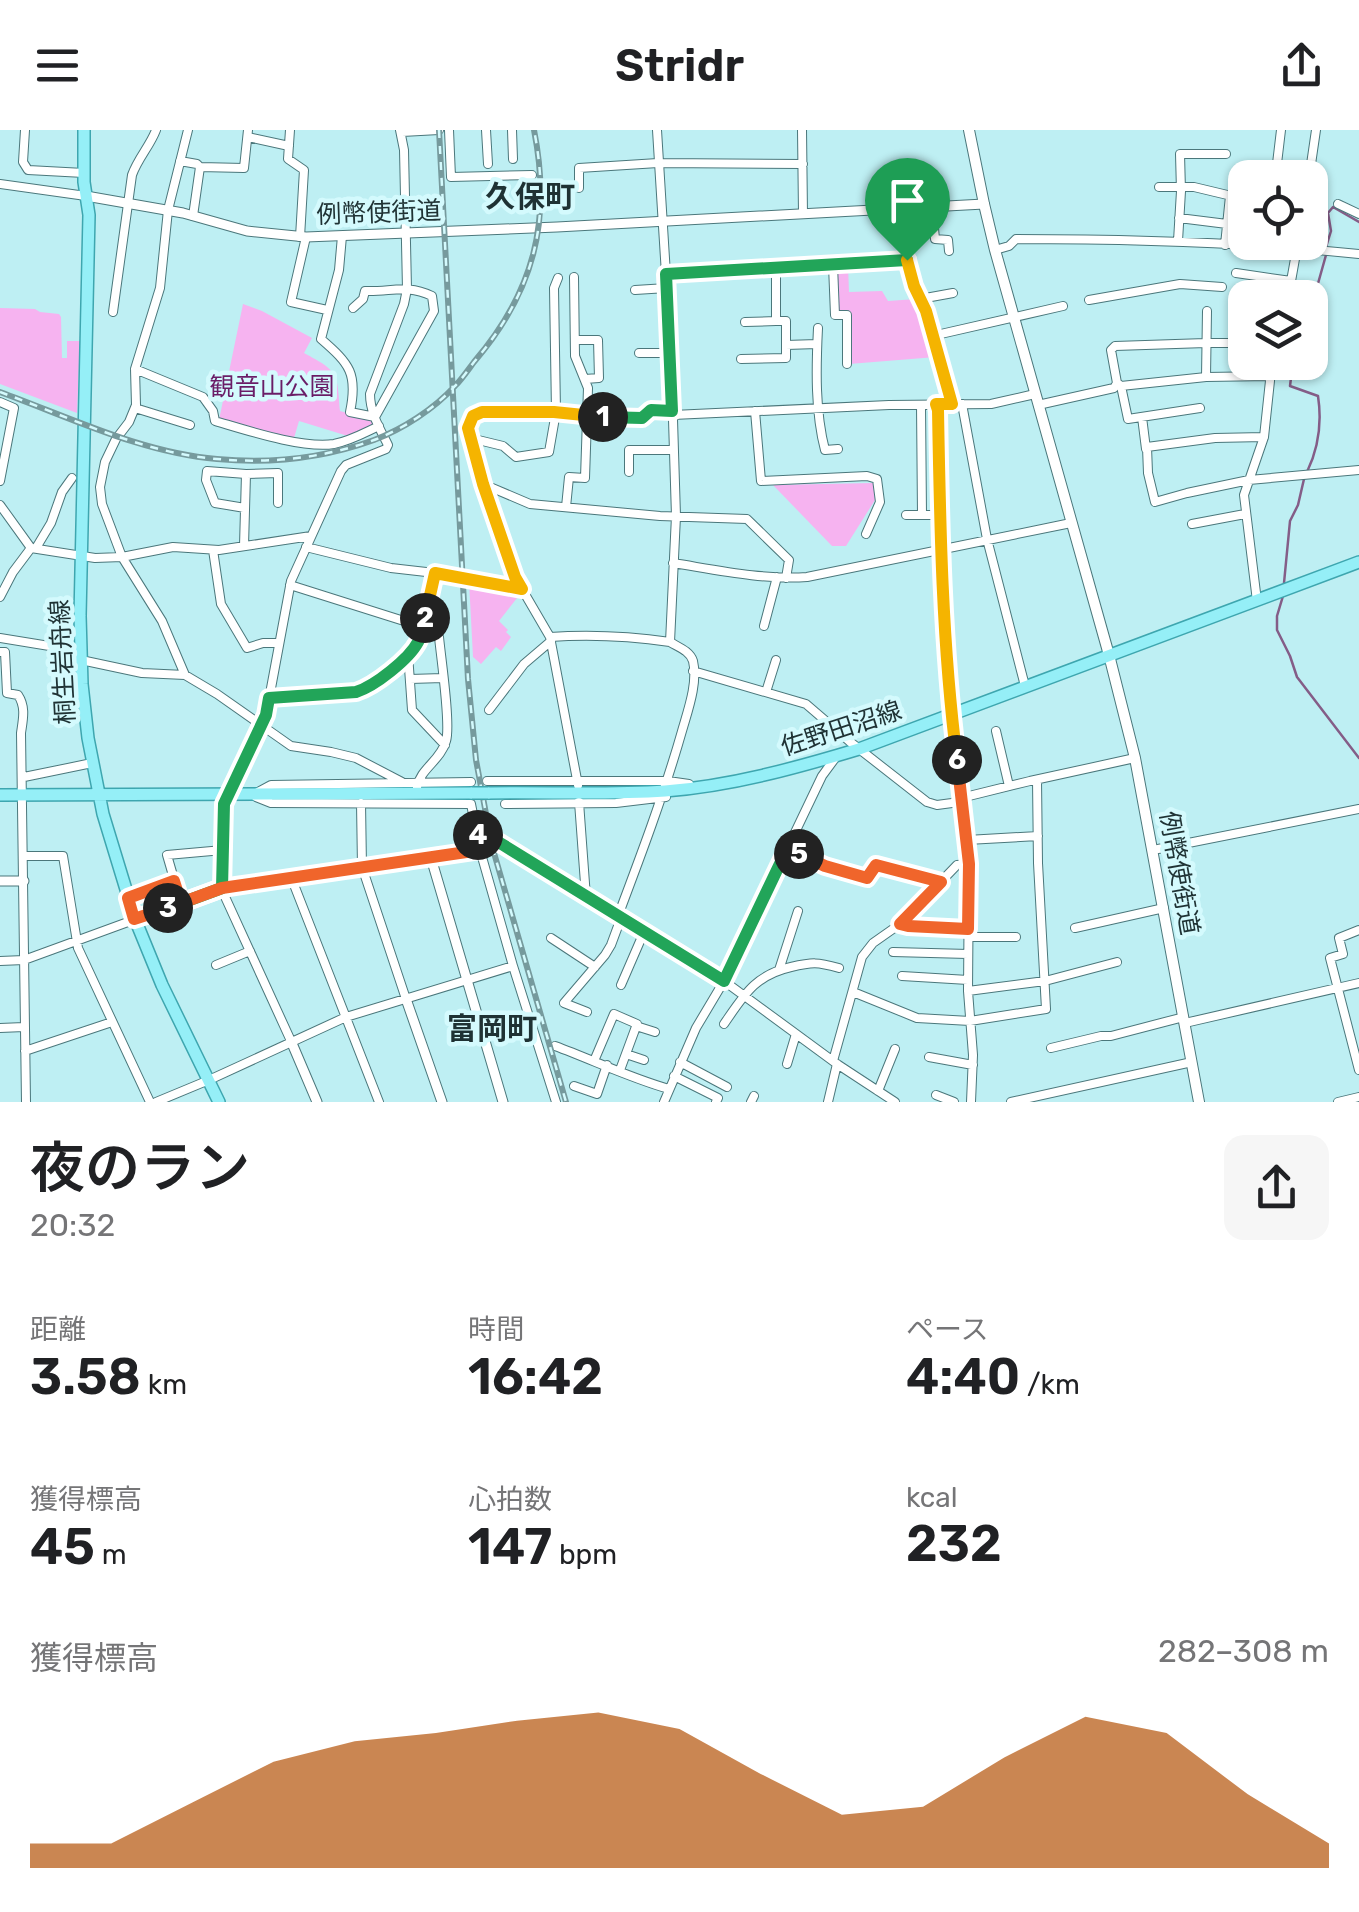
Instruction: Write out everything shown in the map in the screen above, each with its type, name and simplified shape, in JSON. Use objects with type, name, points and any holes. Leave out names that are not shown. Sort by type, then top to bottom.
[{"type":"main road","points":[[84,130],[86,196]]},
{"type":"main road","name":"例幣使街道","points":[[970,130],[995,250],[1136,758],[1199,1102]]},
{"type":"main road","name":"桐生岩舟線","points":[[86,196],[89,215],[80,656],[85,718],[98,794],[134,919],[219,1102]]},
{"type":"main road","name":"佐野田沼線","points":[[472,787],[665,790],[766,775],[860,749],[1359,562]]},
{"type":"main road","points":[[0,795],[252,795],[472,787]]},
{"type":"street","points":[[26,130],[23,162],[28,170],[84,173]]},
{"type":"street","points":[[114,312],[136,162],[156,130]]},
{"type":"street","points":[[185,675],[162,620],[122,557],[102,504],[100,487],[105,462],[135,408],[134,369],[160,288],[168,210],[188,130]]},
{"type":"street","points":[[290,130],[288,160],[304,170],[303,237],[292,302],[327,310]]},
{"type":"street","points":[[317,1102],[222,888],[224,804],[261,726],[290,585],[311,536],[346,465],[386,450],[388,445],[370,404],[370,394],[408,289],[401,131],[439,130]]},
{"type":"street","points":[[448,130],[450,177],[532,175]]},
{"type":"street","points":[[486,130],[488,164]]},
{"type":"street","points":[[512,130],[513,159]]},
{"type":"street","points":[[657,130],[671,353],[676,516],[670,642]]},
{"type":"street","points":[[802,130],[804,214]]},
{"type":"street","points":[[1278,160],[1282,130]]},
{"type":"street","points":[[1312,160],[1316,130]]},
{"type":"street","points":[[180,161],[244,168],[248,133],[289,146]]},
{"type":"street","points":[[1178,241],[1180,154],[1226,154]]},
{"type":"street","points":[[579,188],[579,168],[658,163],[803,164]]},
{"type":"street","points":[[193,216],[200,166]]},
{"type":"street","points":[[0,184],[86,196]]},
{"type":"street","points":[[1159,188],[1194,186],[1235,197],[1225,245]]},
{"type":"street","name":"例幣使街道","points":[[86,196],[168,210],[247,232],[303,237],[984,204]]},
{"type":"street","points":[[1338,204],[1359,214]]},
{"type":"street","points":[[932,207],[935,239],[948,240],[949,251]]},
{"type":"street","points":[[1179,218],[1227,224]]},
{"type":"street","points":[[342,236],[339,270],[321,340],[349,366],[354,394],[350,412],[377,421]]},
{"type":"street","points":[[995,250],[1016,239],[1228,245]]},
{"type":"street","points":[[1328,250],[1359,254]]},
{"type":"street","points":[[666,274],[907,260],[952,404]]},
{"type":"street","points":[[833,265],[835,315],[847,315],[847,364]]},
{"type":"street","points":[[776,268],[776,321]]},
{"type":"street","points":[[1236,273],[1284,280]]},
{"type":"street","points":[[566,506],[568,476],[585,478],[588,388],[575,356],[574,277]]},
{"type":"street","points":[[470,438],[503,446],[516,457],[549,452],[556,412],[554,288],[558,278]]},
{"type":"street","points":[[1089,300],[1180,284],[1222,287]]},
{"type":"street","points":[[635,290],[667,288]]},
{"type":"street","points":[[134,369],[203,396],[215,421],[312,445],[348,441],[377,421],[434,311],[432,296],[417,289],[365,291],[354,308]]},
{"type":"street","points":[[920,299],[954,293]]},
{"type":"street","points":[[932,336],[1062,306]]},
{"type":"street","points":[[1206,377],[1207,311]]},
{"type":"street","points":[[741,359],[786,358],[786,320],[745,322]]},
{"type":"street","points":[[818,328],[825,450],[838,449]]},
{"type":"street","points":[[575,340],[598,340],[599,378],[584,379]]},
{"type":"street","points":[[1200,408],[1128,419],[1111,350],[1115,346],[1228,343]]},
{"type":"street","points":[[786,345],[817,344]]},
{"type":"street","points":[[639,353],[671,353]]},
{"type":"street","points":[[578,784],[550,639],[515,577],[470,438],[468,428],[473,416],[482,412],[556,412],[630,419],[642,418],[651,410],[673,413],[991,404],[1114,388],[1119,384],[1228,377]]},
{"type":"street","points":[[1258,601],[1244,495],[1264,437],[1270,380]]},
{"type":"street","points":[[0,402],[14,408],[0,481]]},
{"type":"street","points":[[921,404],[922,515]]},
{"type":"street","points":[[936,404],[940,550],[951,713],[969,864],[971,1102]]},
{"type":"street","points":[[962,404],[986,540],[1025,686]]},
{"type":"street","points":[[135,408],[190,426]]},
{"type":"street","points":[[754,411],[761,480],[867,476],[877,480],[880,502],[866,534]]},
{"type":"street","points":[[1142,417],[1155,502],[1250,480],[1359,470]]},
{"type":"street","points":[[1146,449],[1215,438],[1264,437]]},
{"type":"street","points":[[629,472],[628,450],[674,450]]},
{"type":"street","points":[[245,508],[215,503],[206,480],[207,471],[278,474],[278,503]]},
{"type":"street","points":[[244,546],[246,474]]},
{"type":"street","points":[[0,597],[13,572],[51,523],[62,492],[72,478]]},
{"type":"street","points":[[483,484],[530,504],[747,519],[789,560],[764,626]]},
{"type":"street","points":[[0,506],[33,548],[81,556],[122,557],[173,547],[213,550],[311,536]]},
{"type":"street","points":[[906,516],[940,514]]},
{"type":"street","points":[[1192,524],[1245,514]]},
{"type":"street","points":[[673,563],[807,577],[1071,523]]},
{"type":"street","points":[[306,547],[391,568],[522,589]]},
{"type":"street","points":[[213,550],[221,604],[247,648],[278,644]]},
{"type":"street","points":[[269,698],[368,688],[417,645],[435,573]]},
{"type":"street","points":[[290,585],[423,628],[439,637],[448,738],[439,758],[416,785]]},
{"type":"street","points":[[489,710],[524,664],[550,639],[626,636],[670,642],[694,662],[690,704],[612,945],[564,1003],[587,1012]]},
{"type":"street","points":[[0,638],[142,673],[185,675],[291,746],[356,758],[402,782]]},
{"type":"street","points":[[0,652],[6,652],[7,692],[18,695],[24,713],[26,1102]]},
{"type":"street","points":[[408,654],[412,710],[445,745]]},
{"type":"street","points":[[766,692],[776,660]]},
{"type":"street","points":[[694,671],[812,707],[927,802],[937,805],[1136,758]]},
{"type":"street","points":[[410,679],[443,678]]},
{"type":"street","points":[[996,731],[1009,786]]},
{"type":"street","points":[[665,1102],[696,1028],[724,981],[822,776],[836,756]]},
{"type":"street","points":[[24,777],[92,763]]},
{"type":"street","points":[[853,992],[917,1018],[970,1021],[1046,1009],[1037,780]]},
{"type":"street","points":[[252,795],[271,785],[402,782],[472,787]]},
{"type":"street","points":[[488,787],[578,784],[665,790]]},
{"type":"street","points":[[505,804],[616,803],[665,790]]},
{"type":"street","points":[[252,795],[272,803],[471,804],[513,966],[556,1102]]},
{"type":"street","points":[[579,801],[586,897]]},
{"type":"street","points":[[362,802],[362,868],[442,1102]]},
{"type":"street","points":[[1154,850],[1359,809]]},
{"type":"street","points":[[477,832],[724,981],[895,1102]]},
{"type":"street","points":[[967,840],[1038,836]]},
{"type":"street","points":[[787,849],[825,866],[867,878],[876,865],[941,882]]},
{"type":"street","points":[[181,903],[167,855],[223,850]]},
{"type":"street","points":[[0,961],[24,960],[222,888],[480,850]]},
{"type":"street","points":[[24,856],[63,856],[78,948],[153,1102],[346,1017],[513,966]]},
{"type":"street","points":[[431,858],[503,1102]]},
{"type":"street","points":[[828,1102],[862,958],[957,865],[969,864]]},
{"type":"street","points":[[290,878],[379,1102]]},
{"type":"street","points":[[0,880],[24,881]]},
{"type":"street","points":[[128,898],[174,881]]},
{"type":"street","points":[[1075,928],[1164,908]]},
{"type":"street","points":[[779,970],[798,910]]},
{"type":"street","points":[[900,924],[1016,937]]},
{"type":"street","points":[[1359,930],[1339,938],[1343,954],[1330,958],[1359,1070]]},
{"type":"street","points":[[621,985],[644,932]]},
{"type":"street","points":[[551,938],[595,967]]},
{"type":"street","points":[[216,965],[250,951]]},
{"type":"street","points":[[893,952],[968,954]]},
{"type":"street","points":[[724,1024],[744,996],[770,972],[817,962],[840,968]]},
{"type":"street","points":[[902,976],[968,985],[1046,982],[1117,962]]},
{"type":"street","points":[[1051,1048],[1359,983]]},
{"type":"street","points":[[594,1061],[614,1014],[655,1032]]},
{"type":"street","points":[[25,1051],[112,1022]]},
{"type":"street","points":[[620,1070],[636,1026]]},
{"type":"street","points":[[0,1028],[24,1028]]},
{"type":"street","points":[[787,1064],[796,1034]]},
{"type":"street","points":[[555,1046],[669,1089]]},
{"type":"street","points":[[878,1091],[895,1049]]},
{"type":"street","points":[[626,1054],[644,1060]]},
{"type":"street","points":[[929,1058],[973,1066]]},
{"type":"street","points":[[680,1062],[727,1086]]},
{"type":"street","points":[[1010,1102],[1192,1062]]},
{"type":"street","points":[[574,1086],[597,1094],[607,1065]]},
{"type":"street","points":[[674,1076],[718,1098],[716,1102]]},
{"type":"street","points":[[936,1094],[954,1102]]},
{"type":"street","points":[[1338,1102],[1359,1097]]},
{"type":"green space","points":[[848,266],[849,292],[882,291],[888,301],[916,299],[936,357],[849,364],[848,314],[837,313],[835,267]]},
{"type":"green space","name":"観音山公園","points":[[243,304],[312,338],[304,353],[334,374],[340,411],[372,420],[374,426],[351,437],[299,421],[294,438],[219,420]]},
{"type":"green space","points":[[0,308],[59,314],[62,358],[67,358],[67,341],[80,341],[77,413],[0,384]]},
{"type":"green space","points":[[873,483],[875,500],[846,546],[832,546],[773,485]]},
{"type":"green space","points":[[469,581],[521,593],[499,621],[511,637],[501,651],[496,647],[481,664],[473,657]]},
{"type":"waterway","points":[[1328,213],[1333,207],[1359,222]]},
{"type":"waterway","points":[[1328,213],[1328,241]]},
{"type":"waterway","points":[[1319,280],[1325,260]]},
{"type":"waterway","points":[[1291,380],[1290,386],[1318,396],[1318,434],[1307,472]]},
{"type":"waterway","points":[[1284,583],[1290,521],[1304,479]]},
{"type":"waterway","points":[[1283,596],[1277,630],[1297,677],[1359,758]]},
{"type":"railway","points":[[439,130],[468,679],[476,760],[492,846],[566,1102]]},
{"type":"railway","points":[[0,392],[134,442],[217,459],[256,461],[316,455],[355,446],[396,430],[428,410],[460,380],[495,336],[524,282],[539,225],[541,195],[534,130]]},
{"type":"district","name":"久保町","points":[[530,197]]},
{"type":"district","name":"富岡町","points":[[492,1029]]},
{"type":"route","points":[[907,260],[666,274],[672,411],[651,410],[642,418],[630,419],[554,412],[482,412],[473,416],[468,428],[483,484],[522,589],[435,573],[417,645],[387,674],[356,692],[269,698],[266,715],[224,804],[222,888],[181,903],[134,919],[128,898],[174,881],[181,903],[222,888],[480,850],[477,832],[724,981],[787,849],[825,866],[867,878],[876,865],[941,882],[900,924],[968,929],[969,864],[951,713],[940,550],[936,404],[952,404],[907,260]]}]
